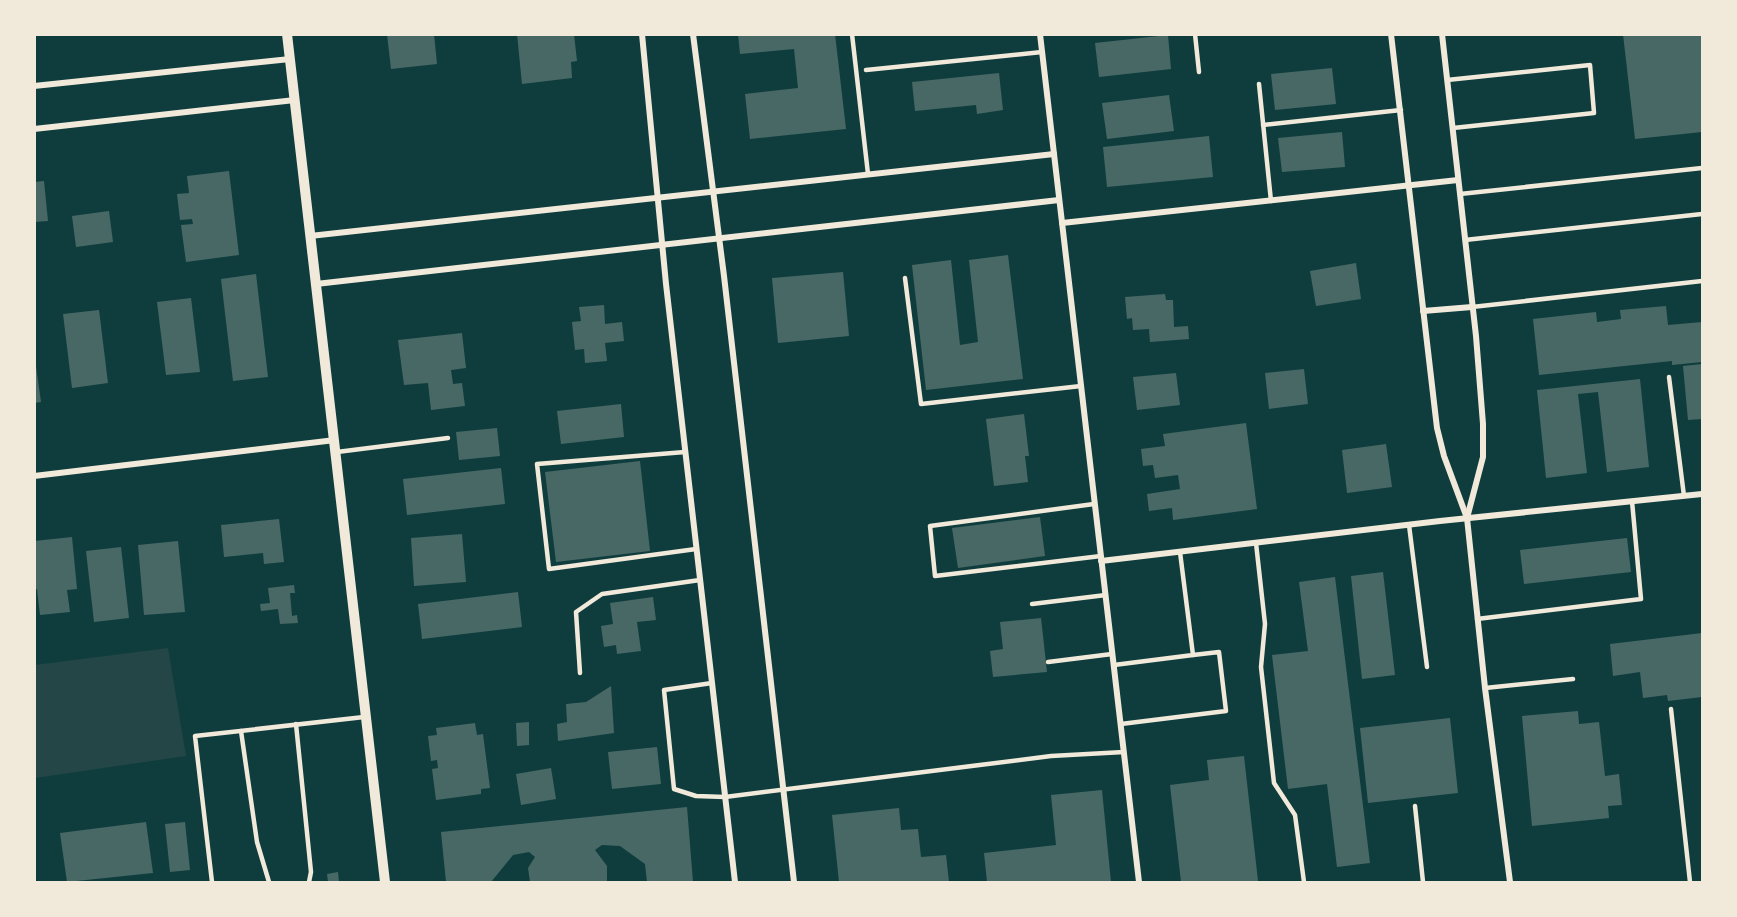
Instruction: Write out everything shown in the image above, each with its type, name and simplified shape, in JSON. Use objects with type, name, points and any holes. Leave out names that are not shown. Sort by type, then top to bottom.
[{"type":"street","points":[[287,34],[336,440],[385,882]]},
{"type":"street","points":[[642,34],[662,246],[735,882]]},
{"type":"street","points":[[693,34],[794,882]]},
{"type":"street","points":[[1040,34],[1139,882]]},
{"type":"street","points":[[1391,34],[1437,428],[1444,456],[1467,518],[1485,688],[1510,882]]},
{"type":"street","points":[[1442,34],[1480,387],[1483,457],[1467,518]]},
{"type":"street","points":[[34,86],[290,59]]},
{"type":"street","points":[[34,129],[295,100]]},
{"type":"street","points":[[310,236],[659,199],[1054,153]]},
{"type":"street","points":[[1062,223],[1458,180]]},
{"type":"street","points":[[316,284],[1059,200]]},
{"type":"street","points":[[1423,311],[1472,307]]},
{"type":"street","points":[[34,476],[336,440]]},
{"type":"street","points":[[1101,558],[1180,552],[1467,518],[1702,494]]},
{"type":"lane","points":[[852,34],[868,174]]},
{"type":"lane","points":[[1195,34],[1200,72]]},
{"type":"lane","points":[[866,70],[1042,52]]},
{"type":"lane","points":[[1447,80],[1590,65],[1594,113],[1453,128]]},
{"type":"lane","points":[[1260,84],[1270,201]]},
{"type":"lane","points":[[1263,125],[1401,110]]},
{"type":"lane","points":[[1460,194],[1702,168]]},
{"type":"lane","points":[[1465,240],[1702,214]]},
{"type":"lane","points":[[905,278],[921,404],[1081,386]]},
{"type":"lane","points":[[1472,307],[1702,281]]},
{"type":"lane","points":[[1669,377],[1684,496]]},
{"type":"lane","points":[[337,452],[448,438]]},
{"type":"lane","points":[[685,452],[537,464],[549,569],[696,549]]},
{"type":"lane","points":[[1477,619],[1641,599],[1632,501]]},
{"type":"lane","points":[[1094,504],[930,526],[935,576],[1101,558]]},
{"type":"lane","points":[[1409,525],[1427,667]]},
{"type":"lane","points":[[1257,543],[1265,624],[1261,667],[1274,783],[1295,815],[1304,882]]},
{"type":"lane","points":[[1180,552],[1193,655]]},
{"type":"lane","points":[[580,674],[576,612],[602,594],[700,580]]},
{"type":"lane","points":[[1032,604],[1106,595]]},
{"type":"lane","points":[[1114,665],[1219,652],[1226,711],[1121,724]]},
{"type":"lane","points":[[1048,662],[1112,654]]},
{"type":"lane","points":[[1485,688],[1573,679]]},
{"type":"lane","points":[[712,683],[664,690],[674,789],[696,796],[725,797],[1050,756],[1124,752]]},
{"type":"lane","points":[[1671,709],[1690,882]]},
{"type":"lane","points":[[212,882],[195,736],[367,717]]},
{"type":"lane","points":[[296,724],[311,872],[309,882]]},
{"type":"lane","points":[[241,731],[257,842],[269,882]]},
{"type":"lane","points":[[1414,806],[1423,882]]},
{"type":"shaded area","points":[[168,648],[186,756],[35,778],[35,665]]},
{"type":"building","points":[[387,34],[434,34],[437,64],[391,69]]},
{"type":"building","points":[[517,34],[574,34],[577,61],[571,62],[572,78],[522,84]]},
{"type":"building","points":[[738,34],[835,34],[846,129],[750,139],[745,94],[798,88],[794,49],[740,54]]},
{"type":"building","points":[[1623,34],[1702,34],[1702,132],[1635,139]]},
{"type":"building","points":[[1168,35],[1171,69],[1099,77],[1095,43]]},
{"type":"building","points":[[1332,68],[1336,104],[1275,110],[1271,74]]},
{"type":"building","points":[[999,73],[1003,110],[977,114],[976,105],[915,111],[912,82]]},
{"type":"building","points":[[1169,95],[1174,131],[1107,139],[1102,103]]},
{"type":"building","points":[[1342,132],[1345,167],[1282,172],[1278,138]]},
{"type":"building","points":[[1209,136],[1213,177],[1107,187],[1103,147]]},
{"type":"building","points":[[229,171],[239,255],[186,262],[181,225],[193,224],[192,219],[180,220],[177,194],[189,193],[187,176]]},
{"type":"building","points":[[44,181],[48,221],[34,222],[34,182]]},
{"type":"building","points":[[109,211],[113,242],[76,247],[72,216]]},
{"type":"building","points":[[1008,255],[1023,379],[926,390],[912,265],[951,260],[960,345],[978,342],[969,260]]},
{"type":"building","points":[[1356,263],[1361,299],[1316,306],[1310,271]]},
{"type":"building","points":[[843,272],[849,336],[778,343],[772,278]]},
{"type":"building","points":[[256,274],[268,377],[233,381],[221,279]]},
{"type":"building","points":[[1165,294],[1166,300],[1173,300],[1174,327],[1188,326],[1189,339],[1150,342],[1149,329],[1133,330],[1132,318],[1127,319],[1125,297]]},
{"type":"building","points":[[191,298],[200,372],[166,375],[157,302]]},
{"type":"building","points":[[604,305],[605,324],[622,322],[624,341],[605,343],[607,361],[585,363],[584,349],[575,350],[572,322],[581,321],[579,307]]},
{"type":"building","points":[[1666,306],[1668,325],[1702,322],[1702,362],[1672,365],[1672,361],[1539,375],[1533,319],[1596,312],[1597,322],[1621,319],[1620,310]]},
{"type":"building","points":[[99,310],[108,383],[72,388],[63,314]]},
{"type":"building","points":[[462,333],[466,368],[451,370],[453,384],[462,383],[465,406],[431,410],[428,383],[404,385],[398,340]]},
{"type":"building","points":[[34,352],[41,402],[34,403]]},
{"type":"building","points":[[1702,364],[1702,419],[1688,420],[1683,366]]},
{"type":"building","points":[[1304,369],[1308,404],[1269,409],[1265,373]]},
{"type":"building","points":[[1176,373],[1180,405],[1137,410],[1133,377]]},
{"type":"building","points":[[1640,379],[1649,467],[1607,472],[1598,392],[1578,394],[1587,473],[1546,478],[1537,390]]},
{"type":"building","points":[[621,404],[624,437],[561,444],[557,411]]},
{"type":"building","points":[[1024,414],[1029,456],[1025,456],[1028,482],[994,486],[986,419]]},
{"type":"building","points":[[1246,423],[1257,509],[1173,520],[1172,508],[1149,511],[1147,494],[1180,489],[1178,475],[1155,478],[1153,465],[1143,466],[1141,449],[1165,446],[1163,434]]},
{"type":"building","points":[[497,428],[500,456],[459,460],[456,432]]},
{"type":"building","points":[[1386,444],[1392,487],[1347,493],[1342,450]]},
{"type":"building","points":[[640,461],[650,551],[556,562],[545,472]]},
{"type":"building","points":[[501,468],[505,504],[407,515],[403,479]]},
{"type":"building","points":[[1040,517],[1045,556],[958,568],[952,528]]},
{"type":"building","points":[[279,519],[284,562],[264,564],[263,553],[224,557],[221,525]]},
{"type":"building","points":[[462,534],[466,582],[414,586],[411,538]]},
{"type":"building","points":[[72,537],[77,589],[67,590],[70,612],[40,615],[37,589],[34,589],[34,541]]},
{"type":"building","points":[[1627,538],[1631,572],[1524,584],[1520,550]]},
{"type":"building","points":[[178,541],[185,612],[144,615],[138,545]]},
{"type":"building","points":[[121,547],[129,618],[94,622],[86,551]]},
{"type":"building","points":[[1383,572],[1395,675],[1362,679],[1351,576]]},
{"type":"building","points":[[1335,577],[1370,863],[1337,867],[1327,784],[1288,789],[1272,655],[1308,651],[1299,582]]},
{"type":"building","points":[[294,585],[295,593],[290,593],[292,616],[297,615],[298,623],[280,624],[278,609],[261,611],[260,604],[270,603],[268,588]]},
{"type":"building","points":[[518,592],[522,627],[422,639],[418,604]]},
{"type":"building","points":[[653,597],[656,620],[637,622],[641,651],[617,654],[616,645],[604,647],[601,626],[613,624],[610,603]]},
{"type":"building","points":[[1041,618],[1047,672],[993,677],[990,651],[1003,649],[1000,622]]},
{"type":"building","points":[[1702,633],[1702,697],[1668,701],[1667,695],[1643,698],[1640,672],[1613,676],[1610,644]]},
{"type":"building","points":[[611,686],[614,733],[558,741],[557,724],[567,722],[566,704],[586,702]]},
{"type":"building","points":[[1578,711],[1579,724],[1599,722],[1605,776],[1619,774],[1622,805],[1608,806],[1609,818],[1532,826],[1522,716]]},
{"type":"building","points":[[1450,718],[1458,793],[1368,803],[1360,728]]},
{"type":"building","points":[[529,722],[529,745],[517,746],[516,723]]},
{"type":"building","points":[[475,723],[477,735],[483,734],[490,788],[481,789],[481,794],[436,800],[432,769],[438,768],[437,760],[431,761],[428,736],[437,735],[436,728]]},
{"type":"building","points":[[657,747],[661,784],[612,789],[608,752]]},
{"type":"building","points":[[1244,756],[1258,881],[1181,882],[1170,785],[1209,780],[1207,760]]},
{"type":"building","points":[[551,768],[556,799],[521,805],[516,774]]},
{"type":"building","points":[[1102,790],[1111,882],[987,882],[984,853],[1056,845],[1051,795]]},
{"type":"building","points":[[687,807],[693,882],[647,882],[645,864],[620,846],[602,845],[595,850],[607,866],[607,882],[530,882],[528,868],[535,857],[529,852],[513,855],[491,882],[446,882],[441,832]]},
{"type":"building","points":[[899,808],[901,830],[918,829],[921,857],[946,855],[949,882],[839,882],[832,815]]},
{"type":"building","points":[[146,822],[153,873],[67,882],[60,833]]},
{"type":"building","points":[[185,822],[190,870],[170,872],[165,824]]},
{"type":"building","points":[[338,872],[339,882],[328,882],[327,874]]}]
